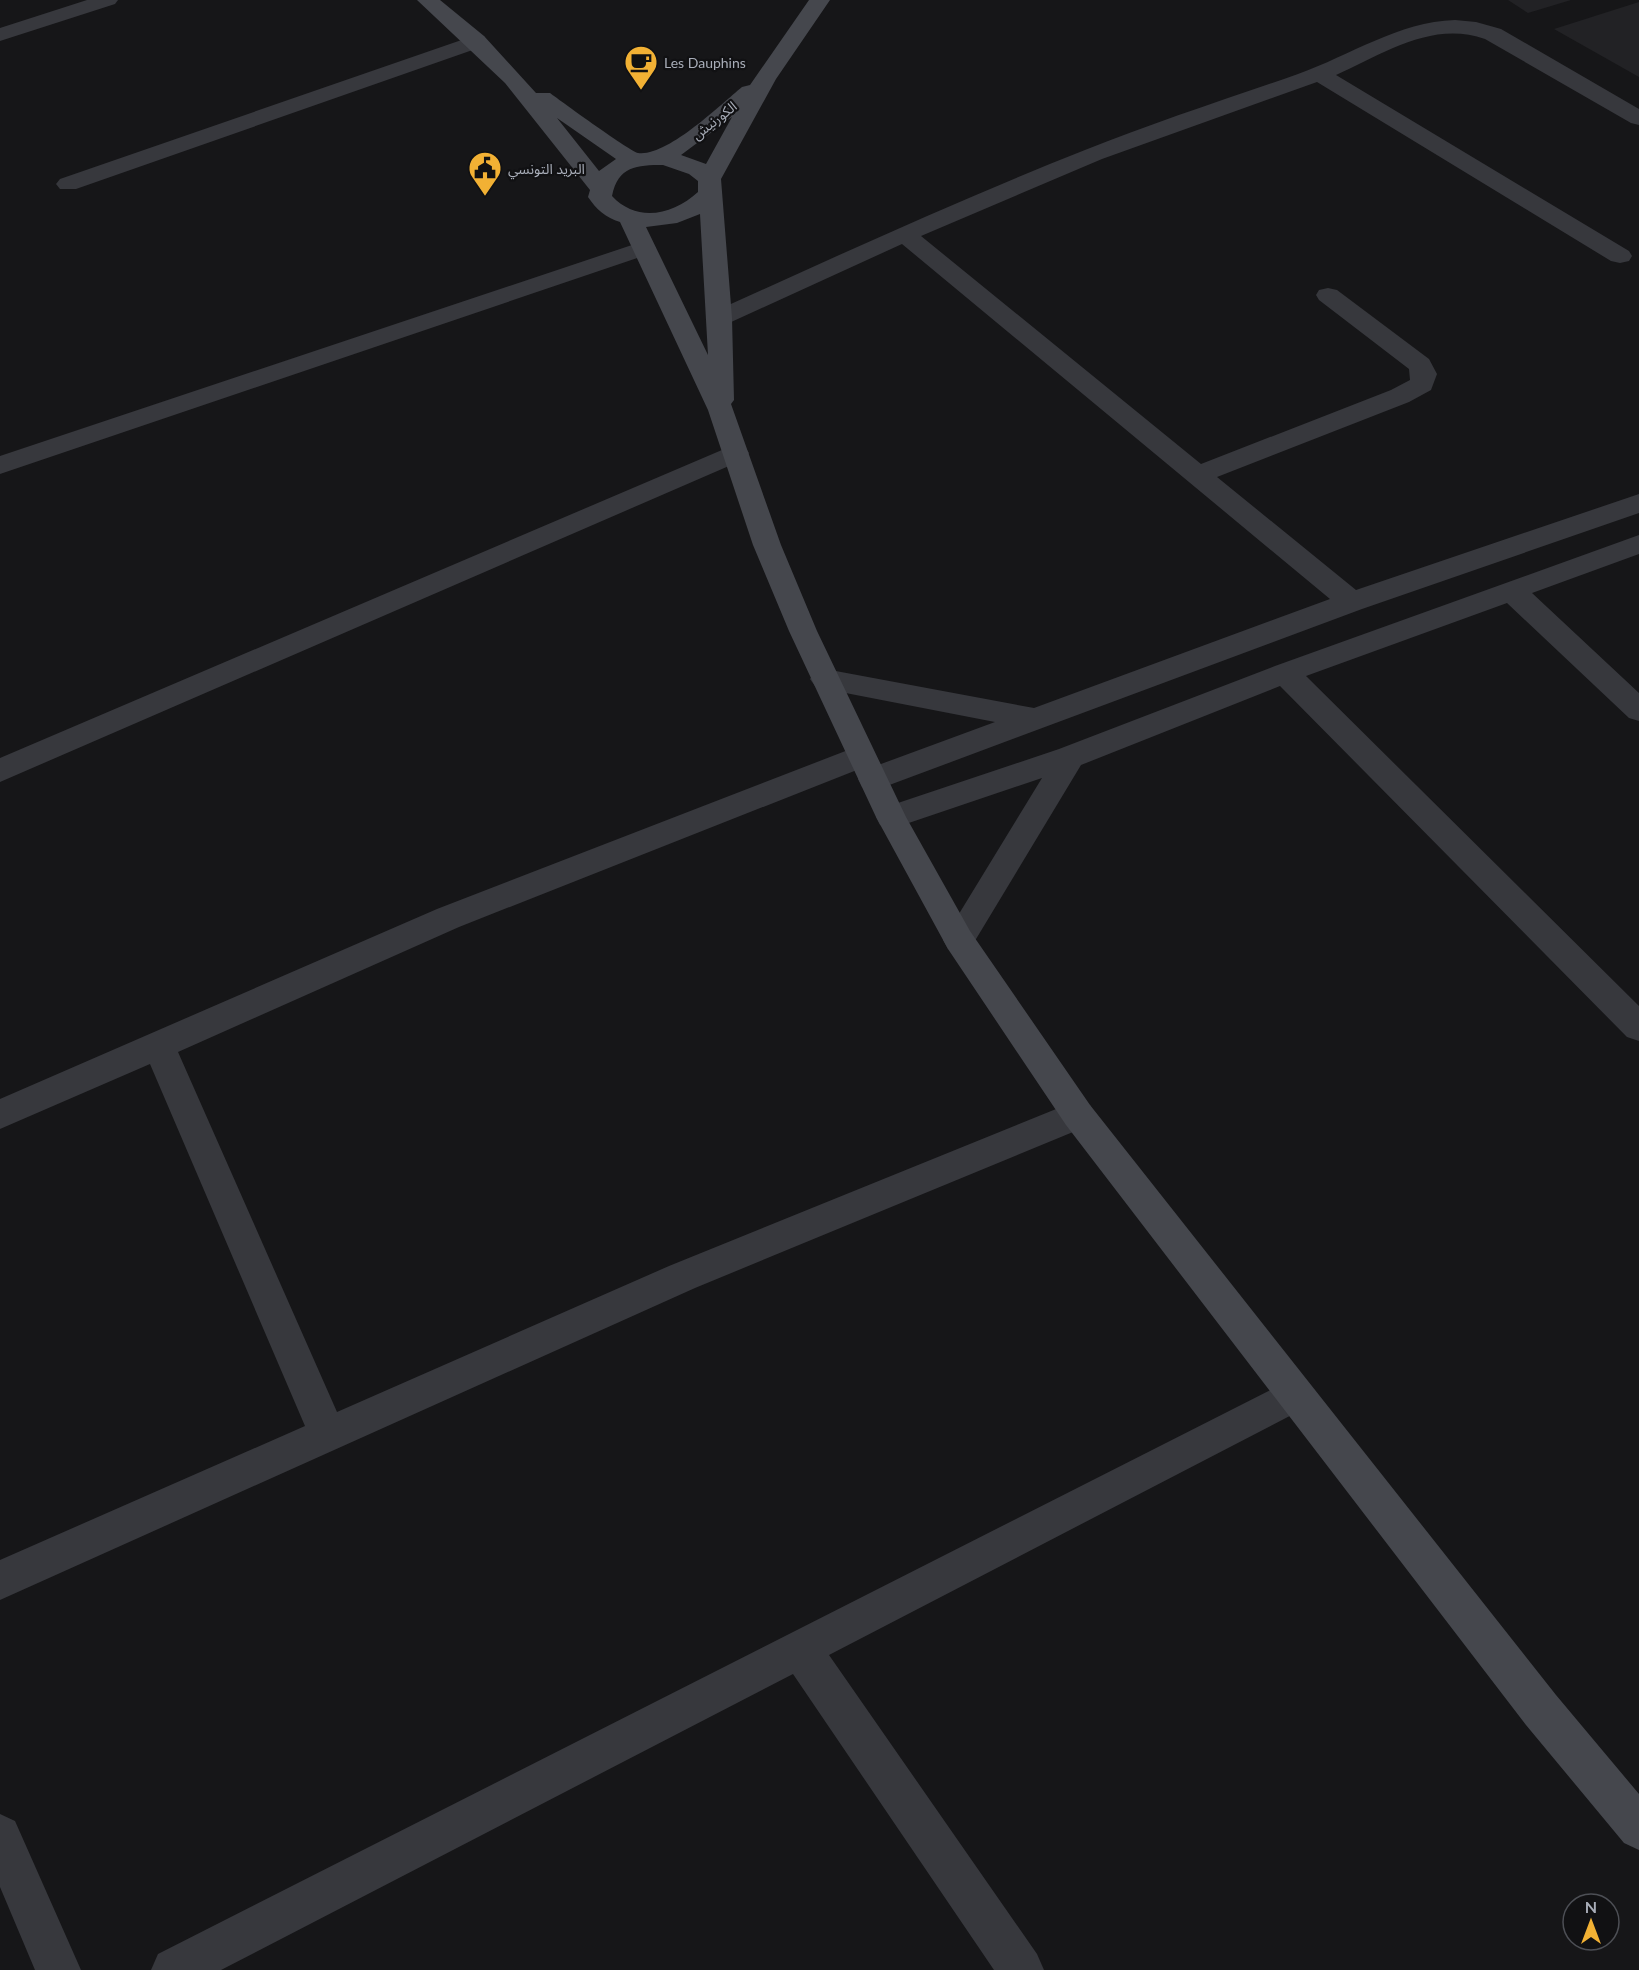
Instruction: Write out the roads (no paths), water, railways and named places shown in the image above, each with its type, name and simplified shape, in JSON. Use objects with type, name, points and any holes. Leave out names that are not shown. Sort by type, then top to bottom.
[{"type":"main road","points":[[427,0],[476,40],[513,78],[599,186],[600,197],[605,204],[630,218],[668,219],[693,210],[708,188]]},
{"type":"main road","name":"الكورنيش","points":[[708,188],[765,79],[820,0]]},
{"type":"main road","points":[[513,78],[634,161]]},
{"type":"main road","name":"الكورنيش","points":[[661,158],[704,130],[765,79]]},
{"type":"main road","points":[[599,186],[606,175],[618,166],[634,161],[661,158],[686,162],[696,167],[708,188],[720,318],[721,410]]},
{"type":"main road","points":[[630,218],[721,410],[767,544],[825,679],[891,817],[927,886],[959,940],[1078,1115],[1541,1710],[1639,1828]]},
{"type":"street","points":[[0,35],[108,0]]},
{"type":"street","points":[[720,318],[904,234],[1094,154],[1319,74],[1430,27],[1476,28],[1493,34],[1639,118]]},
{"type":"street","points":[[68,184],[476,40]]},
{"type":"street","points":[[1319,74],[1620,256]]},
{"type":"street","points":[[904,234],[1352,602]]},
{"type":"street","points":[[0,465],[644,248]]},
{"type":"street","points":[[1197,475],[1400,396],[1422,384],[1424,374],[1420,365],[1328,295]]},
{"type":"street","points":[[0,771],[736,453]]},
{"type":"street","points":[[0,1115],[448,918],[867,768],[1034,719],[1352,602],[1639,503]]},
{"type":"street","points":[[891,817],[1070,757],[1285,673],[1639,544]]},
{"type":"street","points":[[1512,591],[1639,710]]},
{"type":"street","points":[[1285,673],[1639,1027]]},
{"type":"street","points":[[825,679],[1034,719]]},
{"type":"street","points":[[959,940],[1070,757]]},
{"type":"street","points":[[158,1044],[328,1435]]},
{"type":"street","points":[[0,1580],[682,1277],[1078,1115]]},
{"type":"street","points":[[174,1970],[1294,1395]]},
{"type":"street","points":[[800,1648],[1021,1970]]},
{"type":"street","points":[[0,1836],[58,1970]]},
{"type":"place","name":"Les Dauphins","points":[[641,91]]},
{"type":"place","name":"البريد التونسي","points":[[485,197]]}]
